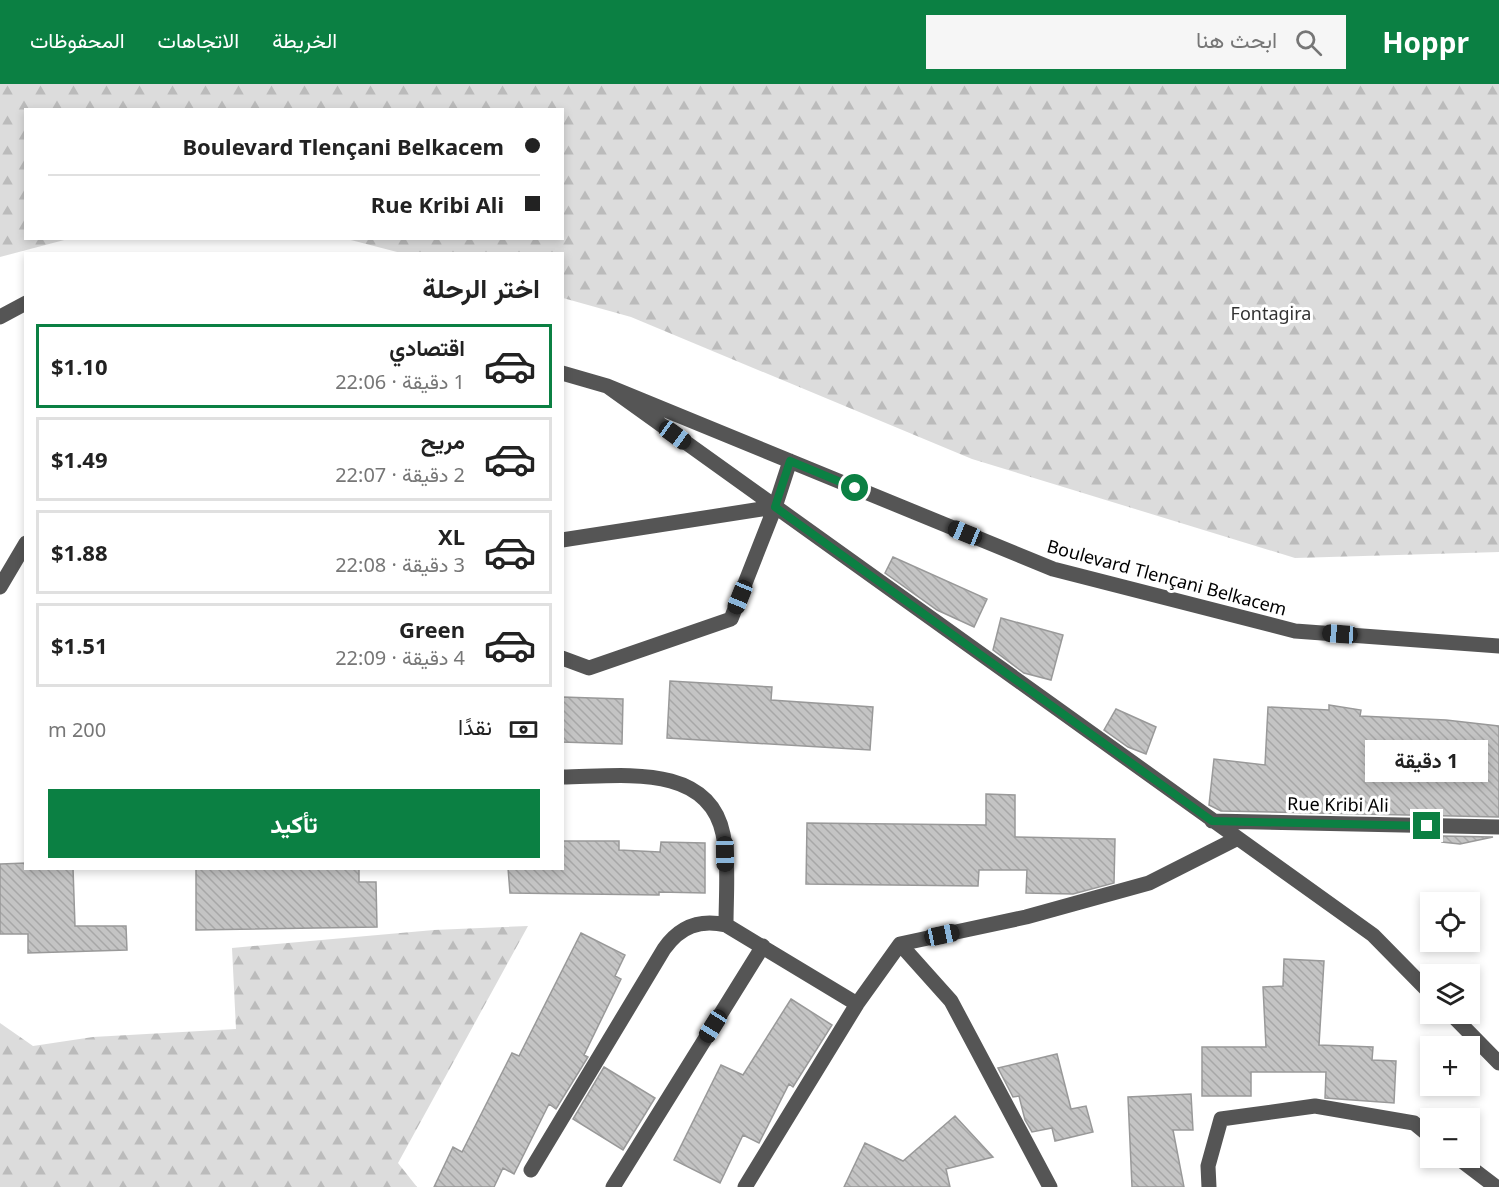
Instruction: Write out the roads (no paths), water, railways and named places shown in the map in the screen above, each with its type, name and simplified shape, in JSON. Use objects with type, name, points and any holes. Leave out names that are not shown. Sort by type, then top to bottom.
[{"type":"street","points":[[0,317],[24,304]]},
{"type":"street","points":[[564,374],[607,386],[1373,935],[1420,983]]},
{"type":"street","name":"Boulevard Tlençani Belkacem","points":[[607,386],[1053,569],[1295,631],[1499,646]]},
{"type":"street","points":[[685,418],[692,447]]},
{"type":"street","points":[[564,659],[589,668],[731,619],[775,507],[790,461]]},
{"type":"street","points":[[564,540],[775,507]]},
{"type":"street","points":[[0,586],[24,546]]},
{"type":"street","points":[[564,777],[664,778],[684,784],[702,796],[715,813],[723,832],[726,925]]},
{"type":"street","name":"Rue Kribi Ali","points":[[1212,821],[1499,827]]},
{"type":"street","points":[[745,1187],[858,1004],[900,944],[1026,917],[1149,883],[1236,838]]},
{"type":"street","points":[[531,1170],[671,939],[680,931],[702,922],[726,925],[858,1004]]},
{"type":"street","points":[[900,944],[951,1001],[1050,1187]]},
{"type":"street","points":[[613,1187],[763,946]]},
{"type":"street","points":[[1461,1024],[1499,1063]]},
{"type":"street","points":[[1209,1187],[1208,1166],[1221,1119],[1315,1106],[1414,1124],[1420,1129]]},
{"type":"street","points":[[1471,1168],[1496,1187]]},
{"type":"park label","name":"Fontagira","points":[[1271,313]]}]
